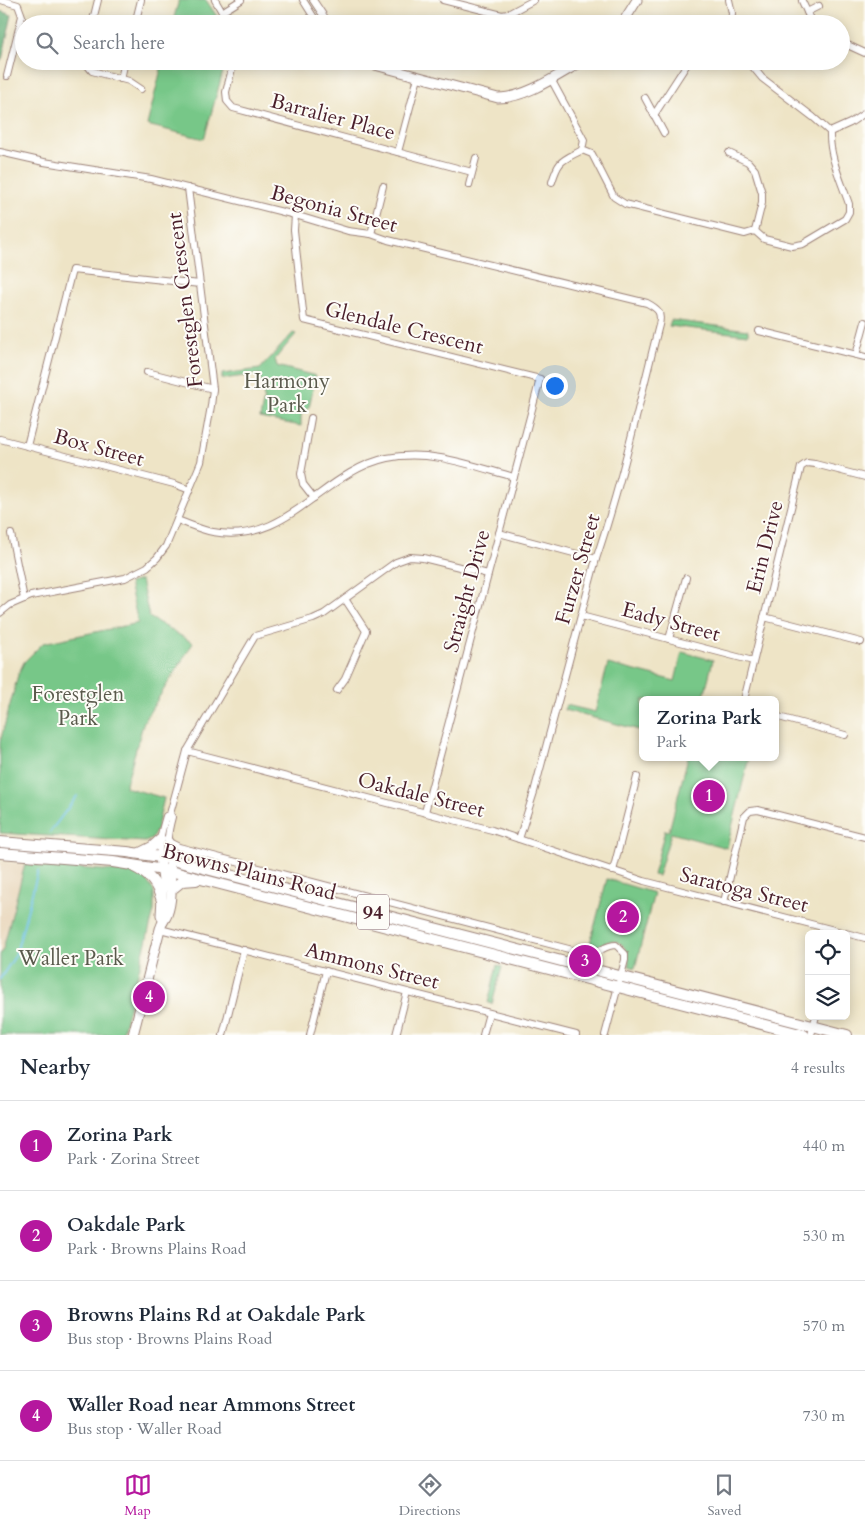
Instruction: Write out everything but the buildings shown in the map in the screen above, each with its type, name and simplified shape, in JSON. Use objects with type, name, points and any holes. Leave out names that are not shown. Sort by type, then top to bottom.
[{"type":"main road","points":[[140,853],[163,839]]},
{"type":"main road","name":"Browns Plains Road","points":[[0,842],[140,853],[165,858],[619,981],[804,1035]]},
{"type":"main road","name":"Browns Plains Road","points":[[0,853],[128,863],[166,870],[847,1035]]},
{"type":"main road","points":[[128,863],[144,872],[153,881],[158,888],[162,901]]},
{"type":"main road","points":[[172,889],[182,881],[207,880]]},
{"type":"street","points":[[1,0],[21,3]]},
{"type":"street","points":[[94,15],[98,0]]},
{"type":"street","points":[[137,15],[141,0]]},
{"type":"street","points":[[215,0],[224,15]]},
{"type":"street","points":[[222,12],[241,0]]},
{"type":"street","points":[[303,0],[312,15]]},
{"type":"street","points":[[313,0],[323,15]]},
{"type":"street","points":[[443,0],[502,15],[508,14],[534,0]]},
{"type":"street","points":[[628,15],[637,0]]},
{"type":"street","points":[[729,0],[732,15]]},
{"type":"street","points":[[802,1],[808,15]]},
{"type":"street","points":[[807,12],[819,6]]},
{"type":"street","points":[[7,76],[15,44]]},
{"type":"street","points":[[850,46],[865,52]]},
{"type":"street","points":[[91,70],[129,81],[141,89]]},
{"type":"street","points":[[121,79],[123,70]]},
{"type":"street","name":"Barralier Place","points":[[232,70],[226,92],[227,101],[233,108],[472,172]]},
{"type":"street","points":[[393,70],[498,98],[509,98],[522,94],[567,70]]},
{"type":"street","points":[[654,115],[683,70]]},
{"type":"street","points":[[755,70],[762,78],[830,132],[832,152],[849,204],[849,212],[844,219],[797,246],[764,239],[755,231]]},
{"type":"street","points":[[398,152],[418,77]]},
{"type":"street","points":[[551,79],[584,140],[582,150],[556,167],[552,182]]},
{"type":"street","points":[[645,98],[664,133]]},
{"type":"street","points":[[830,132],[850,123],[865,113]]},
{"type":"street","points":[[582,150],[592,154],[614,197],[625,204],[745,234],[755,231]]},
{"type":"street","name":"Begonia Street","points":[[0,152],[44,162],[151,179],[295,215],[348,231],[371,234],[388,240],[647,303],[657,308]]},
{"type":"street","points":[[729,153],[748,162],[755,170],[762,193],[762,203],[755,231]]},
{"type":"street","points":[[468,185],[476,158]]},
{"type":"street","points":[[371,234],[383,186]]},
{"type":"street","name":"Forestglen Crescent","points":[[0,613],[10,605],[31,596],[125,578],[147,567],[166,546],[201,462],[213,389],[188,188]]},
{"type":"street","name":"Glendale Crescent","points":[[295,215],[294,230],[304,320],[540,379]]},
{"type":"street","points":[[27,446],[72,270],[200,284]]},
{"type":"street","name":"Furzer Street","points":[[519,839],[534,792],[596,559],[609,522],[659,325],[661,316],[657,308]]},
{"type":"street","points":[[856,355],[865,322]]},
{"type":"street","points":[[759,331],[865,357]]},
{"type":"street","points":[[148,372],[213,389]]},
{"type":"street","name":"Straight Drive","points":[[425,812],[540,379]]},
{"type":"street","points":[[311,418],[301,474],[303,484],[314,498]]},
{"type":"street","name":"Box Street","points":[[0,439],[174,484],[190,490]]},
{"type":"street","points":[[177,520],[213,532],[233,534],[253,532],[285,518],[346,474],[387,458],[424,456],[446,459],[514,477]]},
{"type":"street","name":"Erin Drive","points":[[745,696],[801,467],[807,463],[815,464],[865,477]]},
{"type":"street","points":[[499,533],[596,559]]},
{"type":"street","points":[[11,534],[24,599]]},
{"type":"street","points":[[133,1035],[161,925],[166,870],[163,839],[166,816],[170,814],[187,751],[255,636],[313,620],[396,562],[410,557],[424,558],[488,574]]},
{"type":"street","points":[[669,639],[686,578]]},
{"type":"street","points":[[337,690],[345,679],[366,631],[345,599]]},
{"type":"street","name":"Eady Street","points":[[581,616],[753,661]]},
{"type":"street","points":[[764,617],[862,642]]},
{"type":"street","points":[[779,717],[845,735]]},
{"type":"street","name":"Oakdale Street","points":[[187,751],[492,830],[644,881]]},
{"type":"street","points":[[613,871],[637,777]]},
{"type":"street","points":[[724,902],[744,817],[750,811],[758,810],[865,837]]},
{"type":"street","name":"Browns Plains Road","points":[[163,839],[185,849],[584,953],[593,954],[608,945],[616,945],[622,950],[625,957],[619,981]]},
{"type":"street","points":[[161,925],[167,917],[172,889],[166,870]]},
{"type":"street","name":"Saratoga Street","points":[[644,881],[830,930]]},
{"type":"street","name":"Ammons Street","points":[[161,925],[244,950],[576,1035]]},
{"type":"street","name":"Saratoga Street","points":[[850,935],[865,938]]},
{"type":"street","points":[[223,1035],[244,950]]},
{"type":"street","points":[[310,1035],[326,971]]},
{"type":"street","points":[[605,1035],[619,981]]},
{"type":"street","points":[[396,1035],[406,992]]},
{"type":"street","points":[[483,1035],[488,1013]]},
{"type":"shaded area","points":[[0,862],[25,864],[0,955]]},
{"type":"green space","points":[[179,0],[206,0],[216,15],[175,15]]},
{"type":"green space","points":[[0,11],[12,15],[0,62]]},
{"type":"green space","points":[[161,70],[223,70],[204,139],[147,125]]},
{"type":"green space","points":[[671,320],[748,330],[748,335],[669,326]]},
{"type":"green space","name":"Harmony Park","points":[[293,333],[296,334],[275,359],[277,366],[316,376],[309,407],[301,416],[301,426],[260,418],[264,398],[260,374],[222,379],[222,374],[260,369]]},
{"type":"green space","name":"Forestglen Park","points":[[141,580],[149,617],[193,643],[144,721],[125,787],[164,798],[157,828],[152,839],[145,842],[0,833],[0,742],[18,675],[24,662],[43,643],[138,623],[129,583]]},
{"type":"green space","points":[[682,652],[713,660],[704,696],[639,696],[639,730],[564,710],[566,705],[595,712],[608,664],[675,681]]},
{"type":"green space","points":[[687,761],[748,761],[727,848],[671,833],[658,876],[653,875],[665,830],[669,831]]},
{"type":"green space","name":"Waller Park","points":[[25,864],[128,872],[143,876],[154,891],[154,911],[122,1035],[0,1035],[0,955]]},
{"type":"green space","points":[[607,879],[654,893],[635,968],[629,966],[626,951],[619,942],[608,942],[595,949],[589,947]]},
{"type":"green space","points":[[497,965],[502,967],[492,1004],[488,1003]]},
{"type":"waterway","points":[[50,832],[77,796]]},
{"type":"waterway","points":[[0,979],[15,956],[38,871]]},
{"type":"place","name":"Zorina Park","points":[[709,796]]},
{"type":"place","name":"Oakdale Park","points":[[623,917]]},
{"type":"place","name":"Browns Plains Rd at Oakdale Park","points":[[585,961]]},
{"type":"place","name":"Waller Road near Ammons Street","points":[[149,997]]}]
